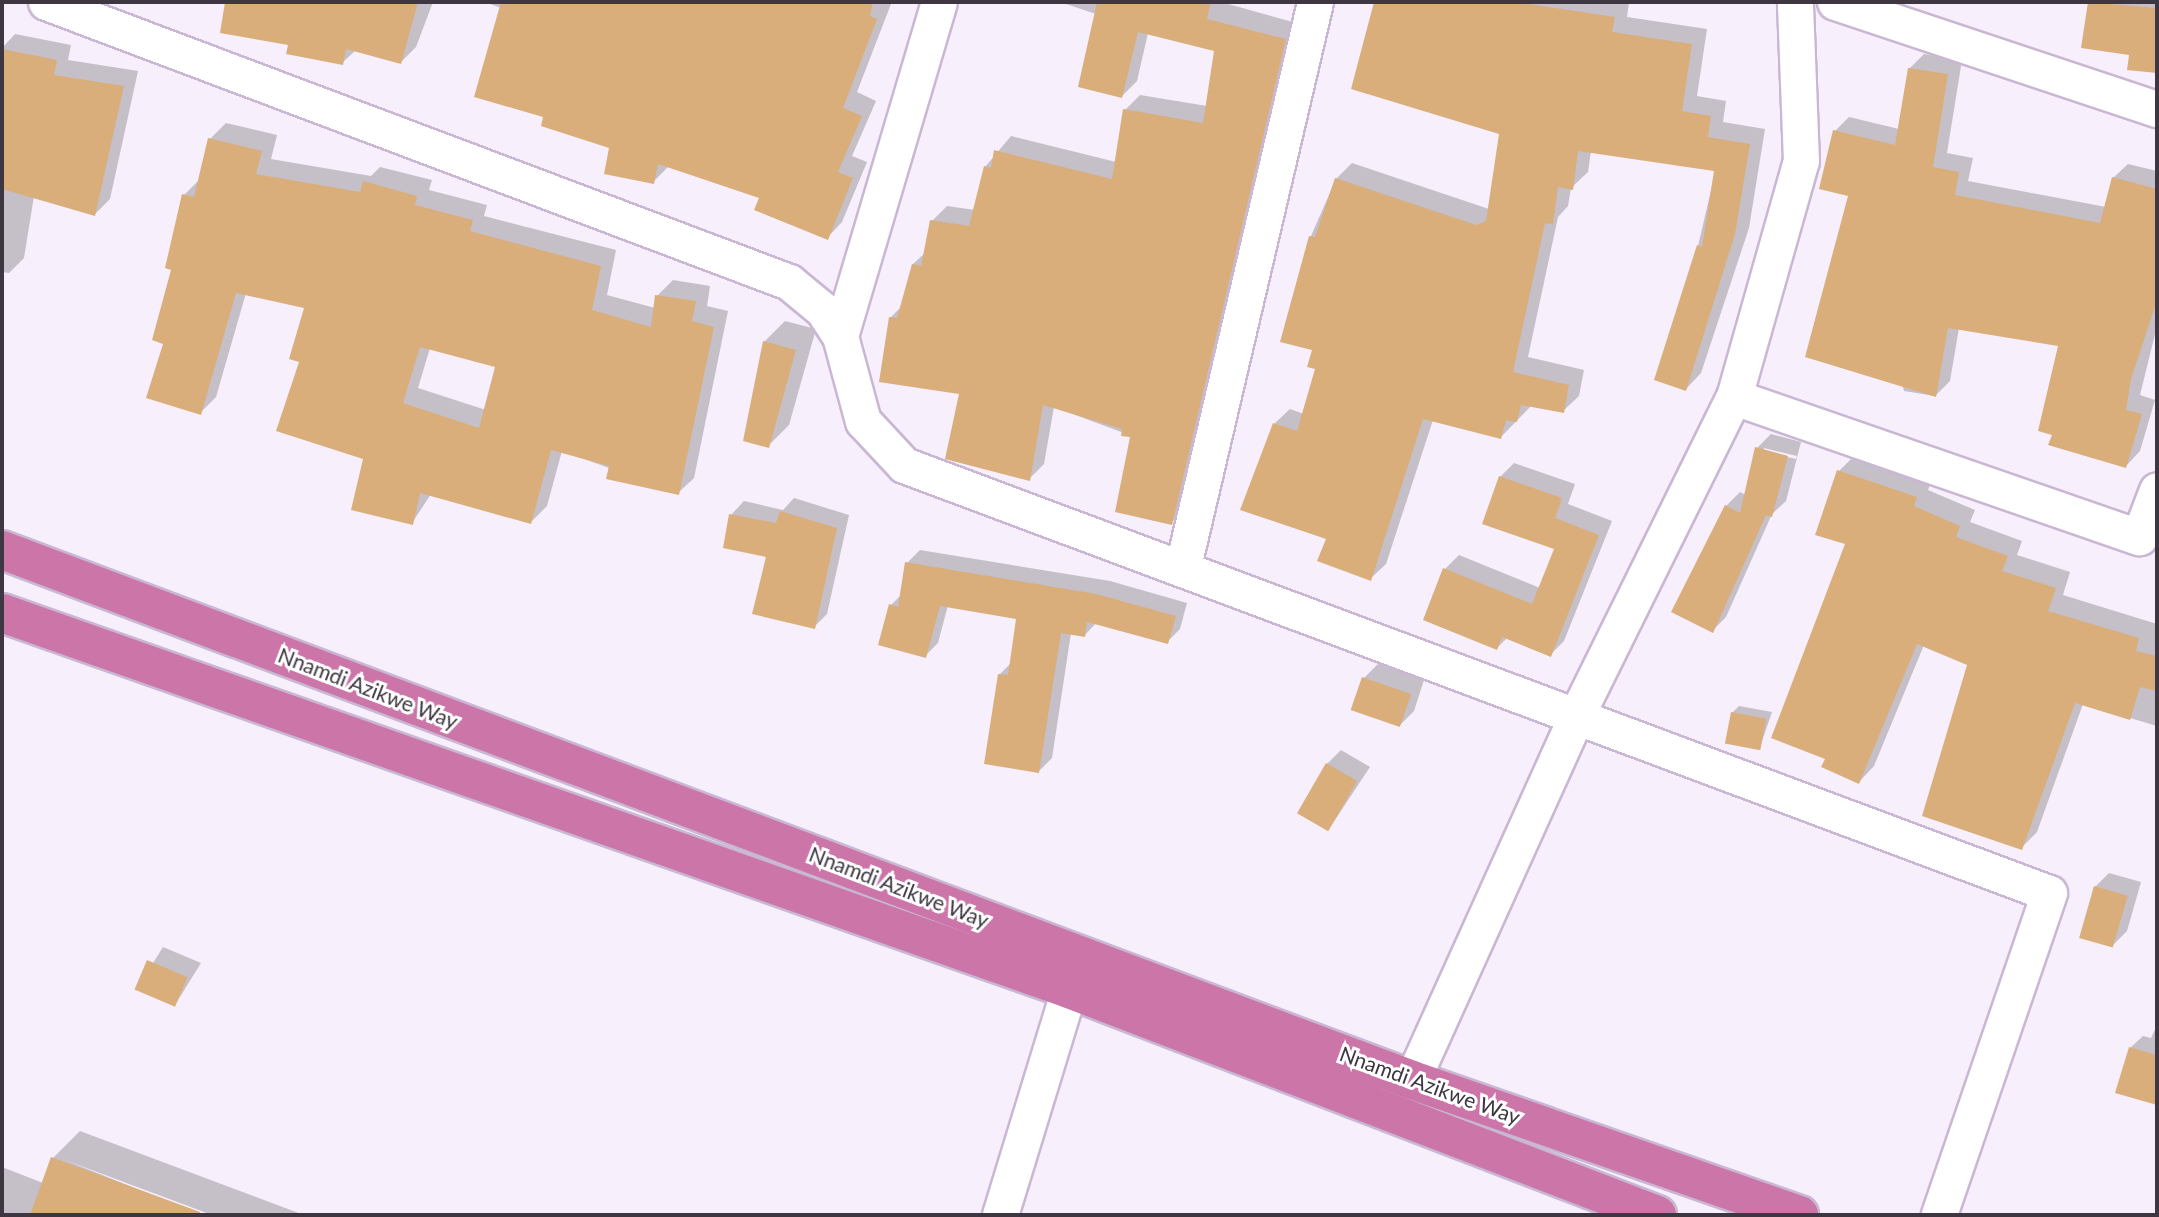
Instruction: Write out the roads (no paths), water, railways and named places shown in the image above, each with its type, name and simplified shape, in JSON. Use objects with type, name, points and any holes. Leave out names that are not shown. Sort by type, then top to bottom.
[{"type":"highway","name":"Nnamdi Azikwe Way","points":[[2,550],[1412,1080],[1799,1215]]},
{"type":"highway","name":"Nnamdi Azikwe Way","points":[[2,613],[1069,989],[1657,1215]]},
{"type":"street","points":[[46,2],[789,282],[822,310],[839,336],[863,421],[904,465],[1578,712],[2049,893],[1939,1215]]},
{"type":"street","points":[[839,336],[939,2]]},
{"type":"street","points":[[1183,566],[1315,2]]},
{"type":"street","points":[[1412,1080],[1578,712],[1734,397],[1801,161],[1795,2]]},
{"type":"street","points":[[1835,2],[2157,109]]},
{"type":"street","points":[[1734,397],[2139,537],[2157,489]]},
{"type":"street","points":[[1000,1215],[1069,989]]}]
